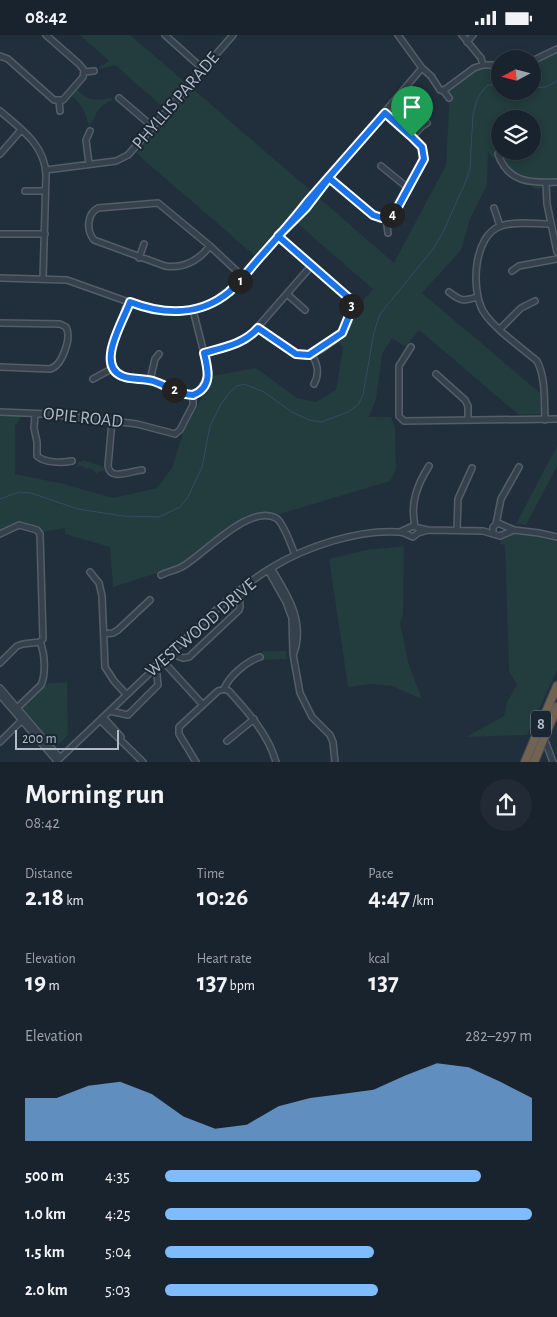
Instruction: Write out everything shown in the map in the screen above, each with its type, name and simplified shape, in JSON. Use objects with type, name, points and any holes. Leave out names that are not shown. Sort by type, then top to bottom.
[{"type":"highway","name":"8","points":[[525,762],[557,686]]},
{"type":"highway","name":"8","points":[[534,762],[544,738],[554,722],[557,707]]},
{"type":"street","points":[[0,56],[8,59],[52,99],[59,101],[65,98],[82,79],[84,72],[79,64],[46,35]]},
{"type":"street","points":[[165,35],[204,69]]},
{"type":"street","name":"PHYLLIS PARADE","points":[[46,169],[116,161],[125,157],[233,35]]},
{"type":"street","points":[[398,35],[438,84],[440,90],[449,98]]},
{"type":"street","points":[[472,35],[464,38],[479,56],[481,65]]},
{"type":"street","points":[[541,57],[557,49]]},
{"type":"street","points":[[444,92],[470,70],[481,65],[491,65]]},
{"type":"street","points":[[0,278],[74,281],[129,302],[163,311],[174,312],[194,309],[209,304],[224,295],[244,276],[424,68]]},
{"type":"street","points":[[84,72],[94,71]]},
{"type":"street","points":[[119,98],[153,127]]},
{"type":"street","points":[[59,101],[60,111]]},
{"type":"street","points":[[0,111],[33,141],[40,150],[46,169],[44,279]]},
{"type":"street","points":[[329,178],[373,215],[379,218],[386,218],[396,212],[423,162],[424,156],[422,147],[385,113]]},
{"type":"street","points":[[412,137],[426,123]]},
{"type":"street","points":[[0,154],[21,130]]},
{"type":"street","points":[[89,164],[86,140],[90,131]]},
{"type":"street","points":[[500,160],[502,165],[515,177],[525,181],[557,182]]},
{"type":"street","points":[[381,167],[408,188]]},
{"type":"street","points":[[546,183],[547,204],[557,252]]},
{"type":"street","points":[[25,191],[45,191]]},
{"type":"street","points":[[210,246],[195,261],[182,266],[165,266],[139,258],[94,240],[89,231],[91,209],[158,203],[210,246],[244,276]]},
{"type":"street","points":[[494,208],[500,226]]},
{"type":"street","points":[[386,218],[388,233]]},
{"type":"street","points":[[545,419],[543,375],[537,361],[492,322],[484,312],[478,297],[475,281],[477,263],[485,238],[492,231],[500,226],[510,224],[553,226]]},
{"type":"street","points":[[0,234],[45,235]]},
{"type":"street","points":[[258,328],[296,354],[311,355],[342,333],[351,309],[350,299],[346,295],[278,236]]},
{"type":"street","points":[[139,258],[144,244]]},
{"type":"street","points":[[512,271],[519,267],[557,259]]},
{"type":"street","points":[[204,353],[239,343],[250,337],[312,265]]},
{"type":"street","points":[[449,292],[464,301],[478,297]]},
{"type":"street","points":[[287,295],[305,310]]},
{"type":"street","points":[[500,329],[521,308],[536,301]]},
{"type":"street","points":[[129,302],[110,354],[112,368],[124,376],[150,380],[184,394],[193,395],[201,389],[208,377],[194,309]]},
{"type":"street","points":[[0,323],[57,324],[66,327],[68,330],[68,339],[60,362],[54,368],[0,367]]},
{"type":"street","points":[[68,330],[74,327]]},
{"type":"street","points":[[411,347],[402,359],[398,372],[399,416],[401,419],[408,422],[557,419]]},
{"type":"street","points":[[150,380],[155,359],[159,354]]},
{"type":"street","points":[[311,355],[318,367],[314,384]]},
{"type":"street","points":[[93,379],[112,368]]},
{"type":"street","points":[[436,374],[465,400],[468,406],[468,420]]},
{"type":"street","name":"OPIE ROAD","points":[[0,412],[35,413],[112,421],[175,433],[184,422],[193,405],[193,395]]},
{"type":"street","points":[[35,413],[34,428],[37,456],[41,459],[62,462],[72,461]]},
{"type":"street","points":[[112,421],[108,466],[110,472],[117,474],[142,470]]},
{"type":"street","points":[[413,529],[415,494],[429,466]]},
{"type":"street","points":[[497,527],[504,534],[497,536],[497,527],[498,517],[498,508],[519,467]]},
{"type":"street","points":[[457,530],[458,499],[472,468]]},
{"type":"street","points":[[161,575],[186,564],[234,528],[252,518],[267,514],[279,520],[295,555]]},
{"type":"street","points":[[0,534],[19,525],[37,530],[40,534],[43,639],[40,643],[43,653],[44,680],[16,709]]},
{"type":"street","name":"WESTWOOD DRIVE","points":[[58,760],[169,653],[239,590],[295,555],[331,542],[356,536],[413,529],[483,531],[497,527],[557,537]]},
{"type":"street","name":"WESTWOOD DRIVE","points":[[504,534],[514,530]]},
{"type":"street","points":[[270,569],[295,612],[296,646],[293,654],[300,693],[312,717],[330,735],[333,742],[335,762]]},
{"type":"street","points":[[90,572],[101,588],[105,667],[126,694]]},
{"type":"street","points":[[169,653],[183,658],[189,657],[239,610],[239,590]]},
{"type":"street","points":[[104,634],[118,630],[150,600]]},
{"type":"street","points":[[0,663],[18,646],[40,643]]},
{"type":"street","points":[[224,689],[227,682],[248,662],[260,657]]},
{"type":"street","points":[[162,660],[203,705]]},
{"type":"street","points":[[110,711],[128,715],[149,695],[158,685],[156,666]]},
{"type":"street","points":[[0,688],[58,760]]},
{"type":"street","points":[[196,762],[179,734],[178,729],[218,691],[224,689],[229,691],[254,719],[270,745],[276,762]]},
{"type":"street","points":[[0,695],[16,709]]},
{"type":"street","points":[[0,741],[24,719]]},
{"type":"street","points":[[101,719],[143,762]]},
{"type":"street","points":[[227,741],[254,719]]},
{"type":"street","points":[[544,738],[553,762]]},
{"type":"street","points":[[553,762],[557,753]]},
{"type":"green space","points":[[80,35],[130,35],[186,83],[164,108],[115,65],[100,69],[99,67],[109,61]]},
{"type":"green space","points":[[557,53],[557,186],[536,189],[510,177],[495,160],[541,160],[541,110],[491,110],[491,155],[488,152],[487,185],[470,219],[461,250],[422,293],[540,393],[541,412],[539,414],[519,415],[419,330],[406,347],[392,338],[382,354],[376,399],[369,417],[391,417],[395,428],[396,469],[390,481],[280,514],[268,512],[257,514],[241,522],[203,547],[183,564],[158,574],[113,587],[110,547],[65,534],[65,528],[40,532],[25,524],[20,524],[0,531],[0,414],[20,415],[20,419],[15,426],[15,474],[64,484],[113,498],[157,488],[172,468],[184,430],[212,376],[256,368],[297,398],[316,402],[336,390],[343,347],[337,342],[350,327],[354,315],[355,308],[352,296],[361,303],[373,289],[297,223],[318,197],[394,263],[446,165],[450,91],[472,73],[491,67],[491,100],[541,100],[541,60]]},
{"type":"green space","points":[[192,88],[311,191],[255,256],[136,153]]},
{"type":"green space","points":[[77,90],[90,99],[112,98],[113,100],[104,104],[91,125],[89,125],[81,106],[72,96]]},
{"type":"green space","points":[[557,446],[557,466],[526,525],[516,524]]},
{"type":"green space","points":[[83,460],[104,467],[104,471],[97,474],[90,468],[76,467],[79,461],[82,462]]},
{"type":"green space","points":[[511,533],[531,535],[557,542],[557,670],[527,735],[466,737],[504,716],[507,702],[517,685],[509,671],[505,545],[500,544],[502,537]]},
{"type":"green space","points":[[404,546],[403,615],[400,623],[409,665],[422,699],[392,686],[370,684],[348,687],[329,559],[366,550]]},
{"type":"green space","points":[[263,651],[286,651],[286,656],[289,659],[263,660]]},
{"type":"green space","points":[[67,682],[68,735],[58,745],[50,741],[22,707],[48,683]]},
{"type":"waterway","points":[[541,87],[546,87],[557,81]]},
{"type":"waterway","points":[[0,499],[19,492],[31,493],[78,509],[123,516],[159,517],[180,507],[188,497],[202,467],[210,426],[221,404],[237,386],[244,384],[264,392],[292,412],[309,420],[321,422],[348,412],[358,405],[363,395],[374,332],[380,314],[433,249],[442,234],[470,168],[473,114],[478,97],[488,85],[491,85]]},
{"type":"route","points":[[412,137],[385,113],[307,202],[300,213],[284,229],[240,281],[229,292],[214,302],[194,309],[174,312],[152,309],[130,302],[110,354],[110,364],[115,371],[120,375],[155,381],[184,394],[193,395],[201,389],[208,377],[204,353],[239,343],[250,337],[258,328],[292,352],[301,356],[311,355],[340,335],[345,328],[350,313],[350,299],[346,295],[278,236],[284,229],[306,208],[329,178],[376,217],[382,218],[394,214],[424,159],[422,147],[412,137]]}]
